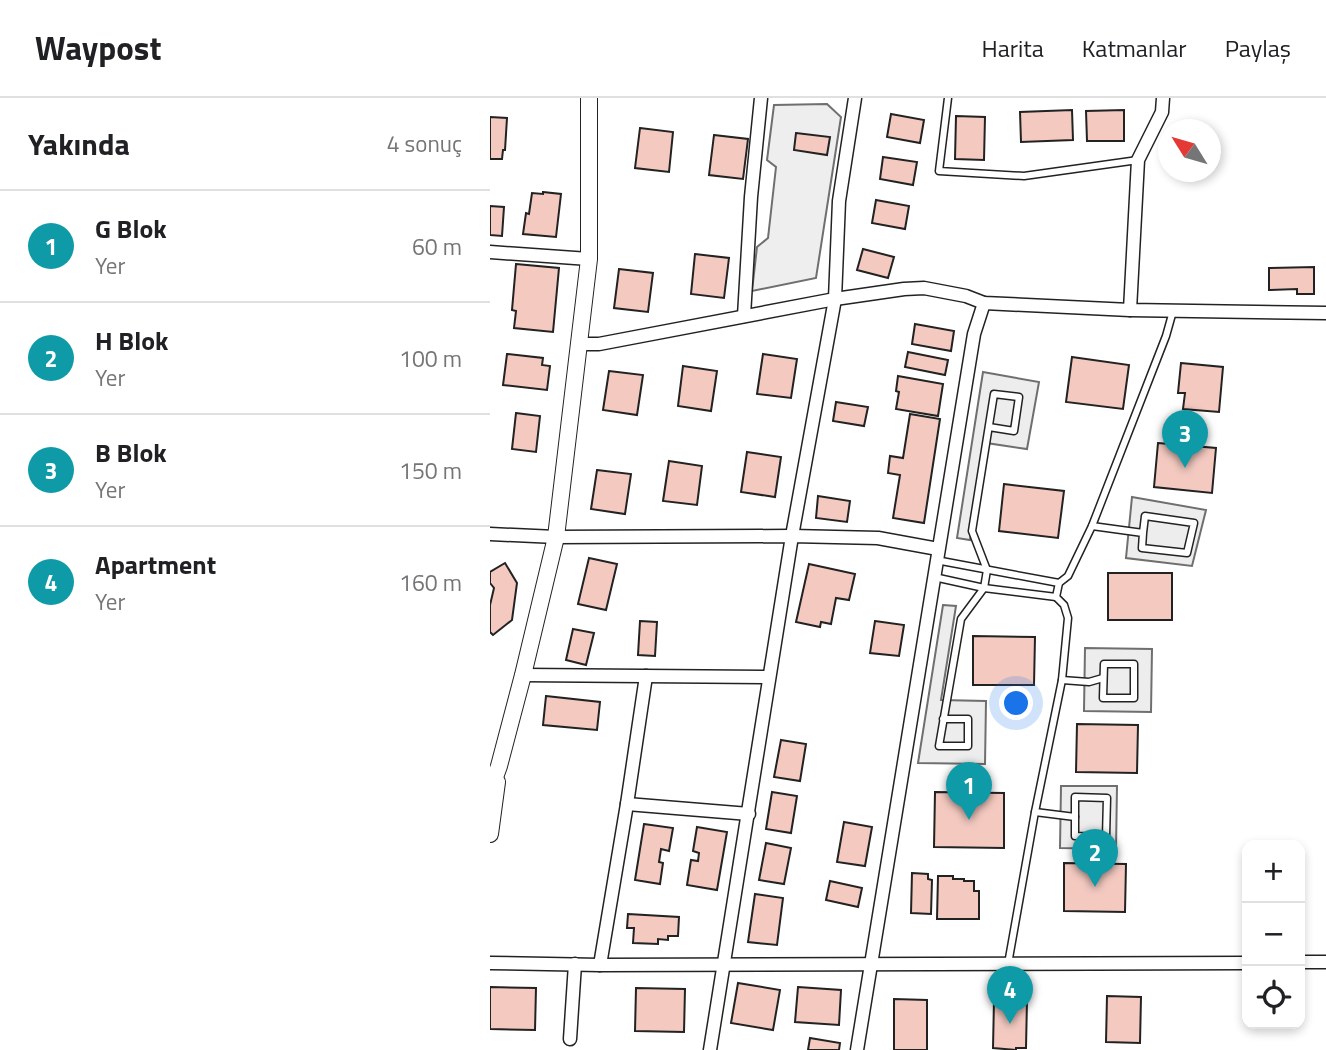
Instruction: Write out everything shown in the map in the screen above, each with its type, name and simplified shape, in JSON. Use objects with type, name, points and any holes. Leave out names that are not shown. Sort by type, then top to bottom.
[{"type":"street","points":[[490,792],[523,675],[556,537],[589,259],[589,98]]},
{"type":"street","points":[[744,316],[751,197],[761,98]]},
{"type":"street","points":[[710,1050],[792,536],[835,299],[839,201],[855,98]]},
{"type":"street","points":[[1130,310],[1138,160],[1162,112],[1163,98]]},
{"type":"street","points":[[490,252],[589,259]]},
{"type":"street","points":[[579,344],[599,344],[835,299],[914,288],[966,296],[984,303],[1130,310],[1326,313]]},
{"type":"street","points":[[857,1050],[974,334],[984,303]]},
{"type":"street","points":[[490,534],[556,537],[878,538],[937,555]]},
{"type":"street","points":[[523,675],[769,677]]},
{"type":"street","points":[[600,965],[646,676]]},
{"type":"street","points":[[490,834],[499,766]]},
{"type":"street","points":[[627,804],[749,814]]},
{"type":"street","points":[[1305,962],[1326,962]]},
{"type":"street","points":[[490,964],[1242,963]]},
{"type":"street","points":[[570,1039],[575,964]]},
{"type":"lane","points":[[948,98],[939,171],[1024,176],[1138,160]]},
{"type":"lane","points":[[1056,597],[1059,583],[1068,576],[1092,526],[1174,310]]},
{"type":"lane","points":[[943,719],[968,719],[968,746],[939,746],[943,719],[961,619],[984,588],[987,570],[972,531],[989,427],[995,394],[1019,397],[1014,431],[989,427]]},
{"type":"lane","points":[[1144,516],[1194,523],[1188,553],[1142,548],[1143,533],[1144,516]]},
{"type":"lane","points":[[1092,526],[1143,533]]},
{"type":"lane","points":[[937,555],[987,570],[1059,583]]},
{"type":"lane","points":[[934,577],[984,588],[1056,597],[1064,605],[1068,618],[1062,680],[1008,964]]},
{"type":"lane","points":[[1104,664],[1135,664],[1134,698],[1102,698],[1103,678],[1104,664]]},
{"type":"lane","points":[[1062,680],[1089,682],[1103,678]]},
{"type":"lane","points":[[1075,797],[1107,798],[1107,837],[1074,836],[1075,817],[1075,797]]},
{"type":"lane","points":[[1035,812],[1075,817]]},
{"type":"shaded area","points":[[827,104],[841,117],[816,278],[752,291],[757,247],[768,238],[776,167],[767,160],[774,105]]},
{"type":"shaded area","points":[[983,372],[1039,382],[1027,449],[986,443],[970,540],[957,538]]},
{"type":"shaded area","points":[[1132,497],[1206,510],[1192,566],[1126,558]]},
{"type":"shaded area","points":[[943,605],[956,606],[941,700],[986,701],[985,764],[918,763]]},
{"type":"shaded area","points":[[1085,648],[1152,649],[1151,712],[1084,711]]},
{"type":"shaded area","points":[[1061,786],[1117,786],[1116,849],[1060,848]]},
{"type":"building","points":[[1072,110],[1073,140],[1021,142],[1020,112]]},
{"type":"building","points":[[1124,110],[1124,141],[1087,141],[1086,111]]},
{"type":"building","points":[[891,114],[924,120],[920,143],[887,137]]},
{"type":"building","points":[[956,116],[985,117],[984,160],[955,159]]},
{"type":"building","points":[[490,117],[507,118],[502,159],[490,159]]},
{"type":"building","points":[[640,128],[673,132],[669,172],[635,168]]},
{"type":"building","points":[[796,133],[830,137],[827,155],[794,150]]},
{"type":"building","points":[[714,135],[748,139],[743,179],[709,175]]},
{"type":"building","points":[[883,157],[917,162],[913,185],[880,179]]},
{"type":"building","points":[[532,193],[561,194],[556,237],[523,234]]},
{"type":"building","points":[[876,200],[909,206],[905,229],[872,223]]},
{"type":"building","points":[[490,206],[504,207],[502,236],[490,235]]},
{"type":"building","points":[[863,249],[894,257],[888,278],[857,270]]},
{"type":"building","points":[[695,254],[729,258],[724,298],[691,294]]},
{"type":"building","points":[[516,264],[559,268],[553,332],[514,328],[516,311],[512,310]]},
{"type":"building","points":[[1314,267],[1314,294],[1297,294],[1297,289],[1269,290],[1269,268]]},
{"type":"building","points":[[619,269],[653,273],[648,312],[614,308]]},
{"type":"building","points":[[915,324],[954,331],[951,351],[912,344]]},
{"type":"building","points":[[908,352],[948,360],[945,375],[905,367]]},
{"type":"building","points":[[507,354],[543,358],[542,365],[550,366],[547,390],[503,385]]},
{"type":"building","points":[[763,354],[797,359],[791,398],[757,394]]},
{"type":"building","points":[[1072,357],[1129,365],[1123,409],[1066,402]]},
{"type":"building","points":[[1181,363],[1223,367],[1219,412],[1183,409],[1185,393],[1178,393]]},
{"type":"building","points":[[683,366],[717,371],[711,411],[678,406]]},
{"type":"building","points":[[609,371],[643,375],[637,415],[603,410]]},
{"type":"building","points":[[898,376],[943,384],[938,416],[896,409]]},
{"type":"building","points":[[836,402],[868,407],[864,426],[833,421]]},
{"type":"building","points":[[516,413],[540,416],[536,452],[512,449]]},
{"type":"building","points":[[910,414],[940,419],[924,523],[893,518],[900,475],[888,473],[890,456],[903,458]]},
{"type":"building","points":[[1158,443],[1216,448],[1212,493],[1154,487]]},
{"type":"building","points":[[747,452],[781,457],[775,497],[741,492]]},
{"type":"building","points":[[669,461],[702,466],[697,505],[663,501]]},
{"type":"building","points":[[597,470],[631,474],[625,514],[591,509]]},
{"type":"building","points":[[1004,484],[1064,491],[1058,538],[999,531]]},
{"type":"building","points":[[818,496],[850,501],[847,522],[816,518]]},
{"type":"building","points":[[589,558],[617,564],[606,610],[578,604]]},
{"type":"building","points":[[505,563],[517,583],[512,620],[493,635],[490,632],[490,605],[494,588],[490,583],[490,572]]},
{"type":"building","points":[[809,564],[855,574],[849,600],[836,598],[831,624],[821,622],[820,627],[796,622]]},
{"type":"building","points":[[1108,573],[1172,573],[1172,620],[1108,620]]},
{"type":"building","points":[[640,621],[657,622],[655,656],[638,655]]},
{"type":"building","points":[[875,621],[904,625],[899,656],[870,653]]},
{"type":"building","points":[[573,629],[594,633],[586,665],[566,660]]},
{"type":"building","points":[[973,636],[1035,637],[1034,685],[973,685]]},
{"type":"building","points":[[546,696],[600,702],[597,730],[543,725]]},
{"type":"building","points":[[1077,724],[1138,725],[1137,773],[1076,772]]},
{"type":"building","points":[[781,740],[806,744],[800,781],[774,777]]},
{"type":"building","points":[[772,792],[797,796],[791,833],[766,829]]},
{"type":"building","points":[[935,792],[1004,793],[1004,848],[934,847]]},
{"type":"building","points":[[844,822],[872,827],[865,866],[837,862]]},
{"type":"building","points":[[644,824],[673,828],[669,851],[661,849],[659,862],[663,863],[660,884],[635,880]]},
{"type":"building","points":[[697,827],[727,832],[717,890],[687,885],[691,860],[698,861],[699,853],[693,851]]},
{"type":"building","points":[[766,843],[791,848],[784,884],[759,880]]},
{"type":"building","points":[[1064,863],[1126,864],[1125,912],[1064,911]]},
{"type":"building","points":[[912,873],[928,874],[928,879],[932,880],[931,914],[911,913]]},
{"type":"building","points":[[938,876],[974,881],[974,891],[979,891],[979,919],[937,919]]},
{"type":"building","points":[[830,881],[862,888],[858,907],[826,900]]},
{"type":"building","points":[[755,894],[783,898],[777,945],[748,942]]},
{"type":"building","points":[[628,914],[679,917],[678,936],[668,936],[668,940],[658,939],[658,944],[633,943],[634,928],[627,928]]},
{"type":"building","points":[[738,983],[780,990],[773,1030],[731,1023]]},
{"type":"building","points":[[490,987],[536,988],[535,1030],[490,1029]]},
{"type":"building","points":[[798,987],[841,990],[839,1025],[795,1022]]},
{"type":"building","points":[[636,988],[685,989],[684,1032],[635,1031]]},
{"type":"building","points":[[1005,994],[1016,994],[1016,1000],[1027,1000],[1026,1048],[993,1048],[994,1000],[1005,1000]]},
{"type":"building","points":[[1107,996],[1141,997],[1140,1043],[1106,1042]]},
{"type":"building","points":[[894,999],[927,1000],[927,1050],[894,1050]]},
{"type":"building","points":[[810,1038],[840,1043],[839,1050],[808,1050]]},
{"type":"place","name":"B Blok","points":[[1185,468]]},
{"type":"place","name":"G Blok","points":[[969,820]]},
{"type":"place","name":"H Blok","points":[[1095,887]]},
{"type":"place","name":"Apartment","points":[[1010,1024]]}]
